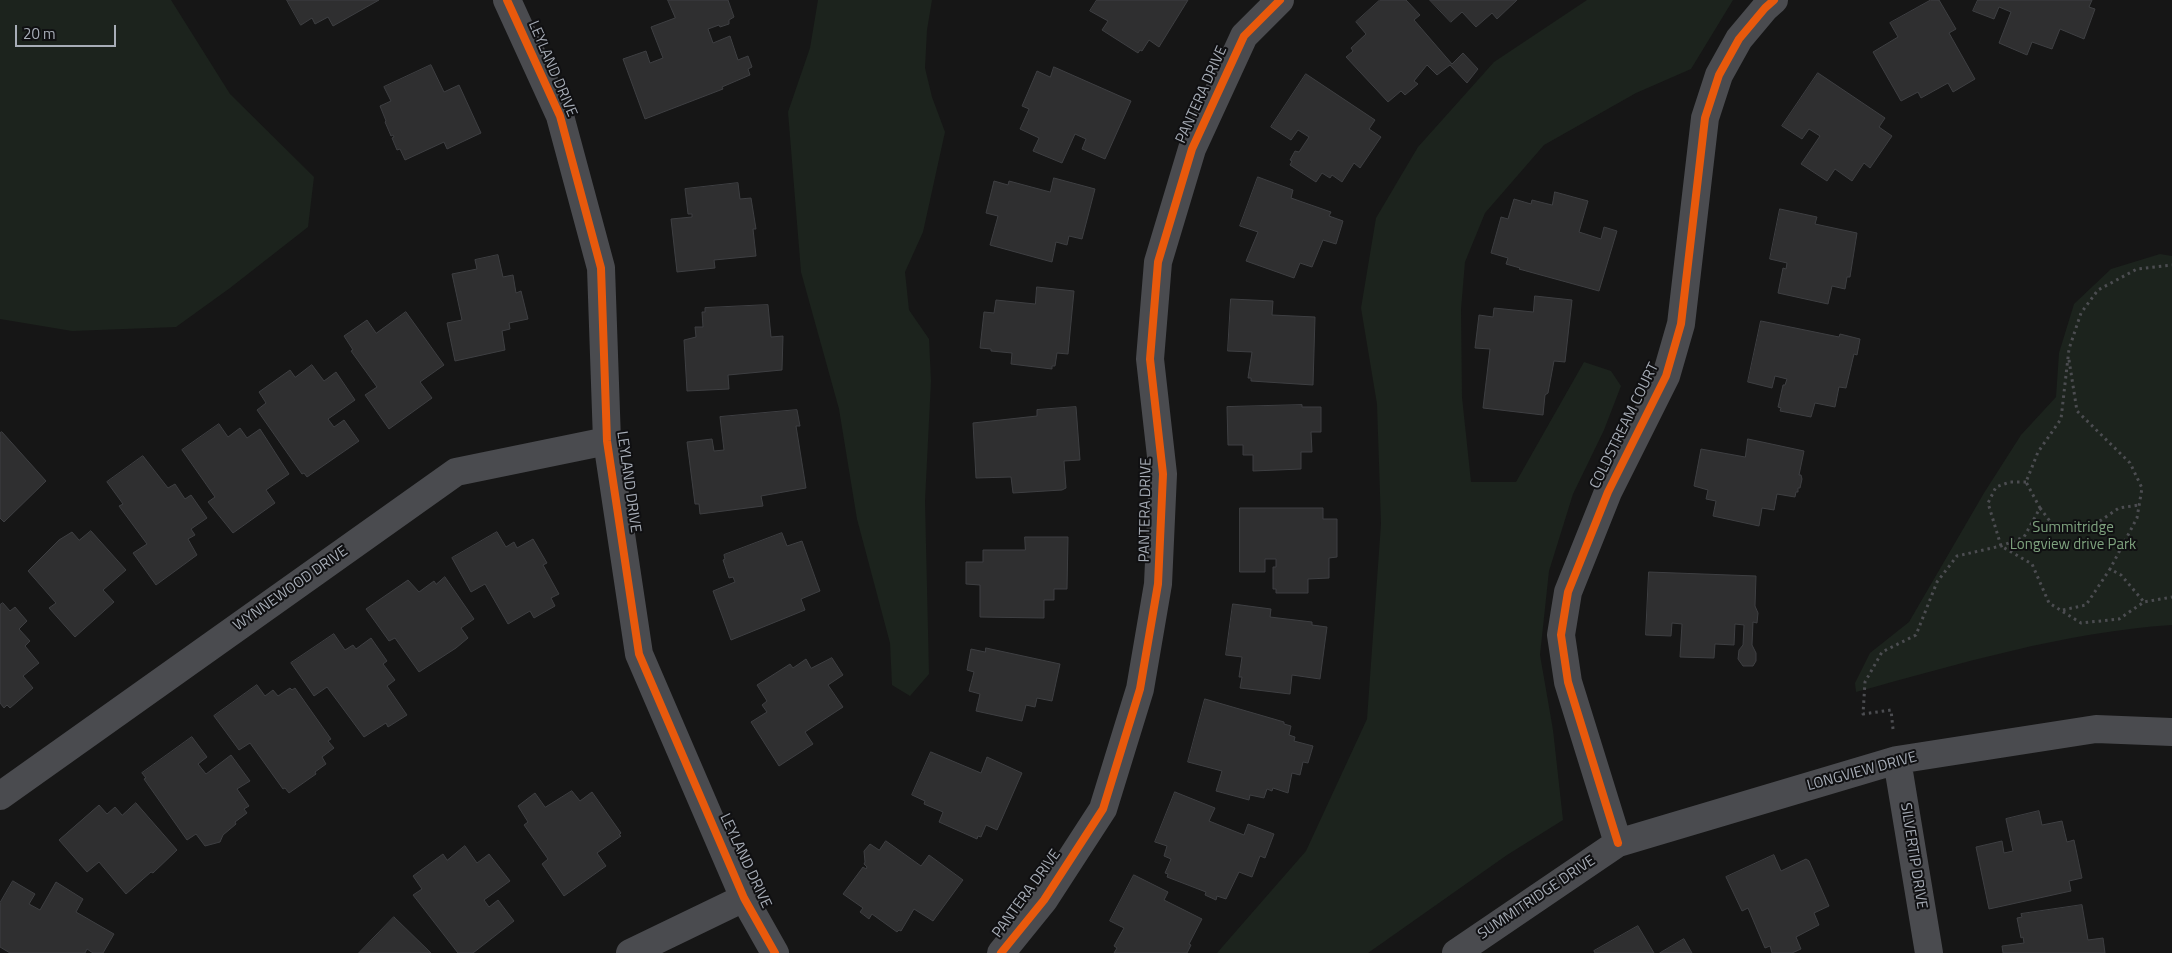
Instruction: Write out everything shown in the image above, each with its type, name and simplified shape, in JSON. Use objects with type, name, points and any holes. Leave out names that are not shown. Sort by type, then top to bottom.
[{"type":"street","name":"LEYLAND DRIVE","points":[[507,0],[560,116],[601,268],[607,441],[639,654],[744,898],[775,953]]},
{"type":"street","name":"PANTERA DRIVE","points":[[1001,953],[1044,900],[1103,809],[1140,689],[1158,584],[1163,484],[1150,359],[1158,262],[1192,149],[1244,36],[1280,0]]},
{"type":"street","name":"COLDSTREAM COURT","points":[[1618,843],[1568,682],[1561,635],[1568,592],[1608,492],[1666,376],[1679,333],[1689,268],[1705,118],[1719,75],[1739,39],[1774,0]]},
{"type":"street","name":"WYNNEWOOD DRIVE","points":[[0,796],[456,472],[607,441]]},
{"type":"street","name":"LONGVIEW DRIVE","points":[[1618,843],[1896,760],[2096,729],[2172,732]]},
{"type":"street","name":"SILVERTIP DRIVE","points":[[1896,760],[1929,953]]},
{"type":"street","name":"SUMMITRIDGE DRIVE","points":[[1456,953],[1618,843]]},
{"type":"street","points":[[630,953],[744,898]]},
{"type":"path","points":[[2026,482],[2038,452],[2061,419],[2068,354],[2081,313],[2098,290],[2137,270],[2172,265]]},
{"type":"path","points":[[2062,610],[2086,606],[2110,570],[2137,518],[2142,488],[2130,462],[2077,411],[2068,354]]},
{"type":"path","points":[[2026,482],[2010,482],[1996,487],[1988,503],[2001,546],[2032,564],[2049,603],[2081,624],[2119,619],[2144,602],[2172,597]]},
{"type":"path","points":[[2026,482],[2040,508],[2052,524],[2072,531],[2088,530],[2119,508],[2139,505]]},
{"type":"path","points":[[1896,760],[1891,710],[1863,714],[1865,682],[1882,652],[1916,635],[1937,582],[1957,556],[2001,546],[2024,537],[2040,508]]},
{"type":"path","points":[[2110,570],[2121,575],[2144,602]]},
{"type":"green space","points":[[0,0],[171,0],[230,94],[314,177],[308,227],[230,288],[176,327],[72,331],[0,319]]},
{"type":"green space","points":[[818,0],[932,0],[927,30],[925,68],[932,97],[945,132],[923,232],[905,272],[909,310],[929,339],[931,381],[925,501],[929,674],[910,696],[892,685],[890,643],[857,519],[839,409],[801,272],[788,112],[810,48]]},
{"type":"green space","points":[[1587,0],[1733,0],[1691,69],[1636,93],[1544,145],[1485,213],[1465,262],[1461,309],[1462,397],[1471,482],[1516,482],[1584,362],[1611,371],[1621,386],[1604,430],[1573,494],[1549,571],[1540,655],[1553,730],[1563,820],[1507,855],[1368,953],[1217,953],[1306,851],[1367,719],[1381,524],[1377,404],[1361,308],[1376,218],[1418,147],[1494,62]]},
{"type":"green space","name":"Summitridge Longview drive Park","points":[[2160,254],[2172,256],[2172,625],[2092,634],[2052,642],[1973,660],[1856,692],[1855,683],[1870,653],[1909,622],[1984,493],[2021,435],[2056,397],[2059,353],[2074,304],[2111,269]]},
{"type":"building","points":[[287,0],[379,0],[333,26],[328,17],[315,24],[312,18],[301,25]]},
{"type":"building","points":[[668,0],[728,0],[734,17],[729,20],[729,24],[708,29],[713,43],[730,36],[738,60],[748,56],[752,67],[748,69],[750,75],[722,87],[723,89],[645,119],[623,59],[646,51],[650,63],[663,58],[651,27],[675,18]]},
{"type":"building","points":[[1097,0],[1188,0],[1159,47],[1149,40],[1142,51],[1140,50],[1138,53],[1102,30],[1108,21],[1090,11]]},
{"type":"building","points":[[1380,0],[1406,0],[1420,15],[1414,20],[1452,64],[1463,53],[1478,69],[1467,83],[1450,65],[1437,75],[1427,65],[1414,81],[1418,84],[1405,95],[1401,91],[1388,102],[1346,57],[1353,51],[1351,48],[1366,34],[1356,22]]},
{"type":"building","points":[[1430,0],[1517,0],[1497,19],[1492,13],[1476,27],[1462,12],[1451,22]]},
{"type":"building","points":[[1931,0],[1939,0],[1956,29],[1949,33],[1975,79],[1953,92],[1948,83],[1921,98],[1918,92],[1901,101],[1873,52],[1898,37],[1890,23]]},
{"type":"building","points":[[1978,0],[2092,0],[2089,7],[2095,9],[2084,39],[2060,29],[2052,49],[2032,42],[2027,55],[1999,43],[2011,12],[1999,7],[1994,19],[1973,11]]},
{"type":"building","points":[[431,65],[444,92],[459,85],[481,133],[447,149],[444,142],[405,160],[400,149],[397,150],[392,138],[394,137],[393,135],[391,136],[380,106],[391,101],[384,87]]},
{"type":"building","points":[[1054,67],[1131,101],[1105,159],[1082,149],[1086,139],[1075,134],[1062,163],[1033,151],[1039,138],[1020,129],[1029,109],[1022,106],[1037,71],[1050,77]]},
{"type":"building","points":[[1818,73],[1885,118],[1879,127],[1892,136],[1870,168],[1864,163],[1852,181],[1835,169],[1827,181],[1801,164],[1820,136],[1809,129],[1802,139],[1782,126]]},
{"type":"building","points":[[1306,74],[1375,120],[1369,129],[1381,137],[1360,168],[1354,163],[1342,182],[1332,175],[1330,178],[1322,173],[1316,182],[1290,165],[1292,161],[1290,160],[1295,151],[1299,152],[1309,137],[1298,130],[1291,140],[1271,127]]},
{"type":"building","points":[[1258,177],[1293,190],[1291,198],[1331,212],[1329,216],[1343,221],[1336,244],[1323,240],[1312,267],[1300,263],[1294,278],[1246,261],[1258,232],[1240,226]]},
{"type":"building","points":[[1054,178],[1095,189],[1082,239],[1069,236],[1067,245],[1056,242],[1052,262],[990,245],[998,216],[986,213],[994,181],[1008,185],[1009,181],[1050,192]]},
{"type":"building","points":[[738,183],[740,199],[751,198],[756,229],[753,229],[756,256],[714,260],[715,268],[677,272],[671,219],[692,217],[692,214],[688,214],[685,189]]},
{"type":"building","points":[[1555,192],[1588,201],[1579,232],[1601,239],[1604,227],[1617,231],[1599,291],[1519,269],[1506,264],[1508,258],[1491,253],[1501,217],[1508,219],[1514,199],[1531,204],[1532,200],[1552,205]]},
{"type":"building","points":[[1780,209],[1817,217],[1815,224],[1857,233],[1850,277],[1847,277],[1845,289],[1832,286],[1828,304],[1778,293],[1783,268],[1786,269],[1787,263],[1770,259]]},
{"type":"building","points":[[498,255],[503,277],[513,275],[516,293],[521,291],[528,319],[509,323],[510,329],[502,331],[505,350],[455,361],[447,323],[462,320],[452,274],[477,269],[475,260]]},
{"type":"building","points":[[1037,287],[1074,291],[1068,354],[1057,353],[1055,366],[1052,366],[1052,369],[1011,364],[1012,353],[980,348],[984,312],[994,313],[996,300],[1035,304]]},
{"type":"building","points":[[1535,296],[1572,300],[1565,362],[1554,361],[1548,393],[1545,395],[1543,415],[1483,408],[1490,349],[1475,348],[1479,315],[1493,317],[1494,308],[1533,312]]},
{"type":"building","points":[[1231,299],[1273,301],[1272,315],[1315,317],[1313,385],[1251,381],[1251,378],[1248,378],[1252,352],[1228,351]]},
{"type":"building","points":[[768,305],[771,337],[783,336],[782,370],[728,375],[729,389],[687,391],[684,340],[696,337],[695,327],[703,327],[702,312],[705,312],[705,308]]},
{"type":"building","points":[[406,312],[444,365],[420,382],[432,398],[389,429],[365,395],[377,387],[351,351],[353,350],[344,336],[367,320],[376,333]]},
{"type":"building","points":[[1761,321],[1839,337],[1840,334],[1860,339],[1857,355],[1854,354],[1846,388],[1839,387],[1835,407],[1815,403],[1811,417],[1780,411],[1781,408],[1778,407],[1783,385],[1785,385],[1787,379],[1775,376],[1772,388],[1748,382]]},
{"type":"building","points":[[312,365],[324,381],[336,372],[355,400],[328,419],[334,427],[344,420],[359,441],[307,477],[304,473],[302,474],[257,410],[266,403],[259,392],[290,370],[295,377]]},
{"type":"building","points":[[1302,405],[1302,407],[1321,407],[1321,432],[1311,432],[1312,452],[1301,452],[1301,469],[1253,471],[1253,455],[1243,455],[1243,445],[1228,445],[1227,407]]},
{"type":"building","points":[[1076,407],[1080,460],[1064,461],[1066,488],[1062,490],[1013,493],[1011,477],[976,478],[973,423],[1037,416],[1037,410]]},
{"type":"building","points":[[797,410],[800,426],[796,426],[806,488],[761,496],[763,506],[700,514],[699,504],[695,504],[687,442],[712,439],[714,451],[724,450],[720,417]]},
{"type":"building","points":[[219,424],[228,437],[240,428],[247,438],[260,429],[289,474],[266,490],[275,503],[233,533],[208,502],[215,497],[182,450]]},
{"type":"building","points":[[2,432],[46,481],[4,522],[0,518],[0,433]]},
{"type":"building","points":[[1748,439],[1804,451],[1799,475],[1801,475],[1802,479],[1795,497],[1777,494],[1774,510],[1762,508],[1759,526],[1713,516],[1716,501],[1706,499],[1708,490],[1694,486],[1701,449],[1745,457]]},
{"type":"building","points":[[143,456],[168,488],[175,484],[185,499],[191,495],[207,518],[191,529],[195,535],[188,539],[197,555],[156,585],[133,553],[147,544],[119,506],[123,504],[107,482]]},
{"type":"building","points":[[1240,508],[1323,508],[1323,519],[1337,519],[1337,557],[1329,558],[1329,578],[1308,579],[1308,593],[1276,593],[1276,589],[1273,589],[1273,567],[1276,567],[1276,559],[1265,559],[1265,572],[1240,572]]},
{"type":"building","points":[[91,531],[126,570],[103,590],[114,602],[75,637],[49,608],[56,603],[28,571],[59,540],[72,532],[79,540]]},
{"type":"building","points":[[497,532],[506,547],[514,542],[517,548],[533,539],[547,563],[543,565],[559,594],[551,598],[555,606],[534,618],[530,611],[508,624],[485,584],[471,592],[452,558]]},
{"type":"building","points":[[782,533],[787,546],[802,541],[820,591],[801,599],[805,610],[731,640],[713,591],[735,582],[733,577],[729,578],[723,560],[725,559],[724,555]]},
{"type":"building","points":[[1025,537],[1068,537],[1067,589],[1054,589],[1054,600],[1044,600],[1044,618],[980,617],[980,585],[966,584],[966,562],[983,562],[983,550],[1025,550]]},
{"type":"building","points":[[1649,572],[1756,576],[1755,606],[1758,613],[1757,623],[1753,622],[1752,645],[1756,653],[1756,661],[1753,666],[1743,666],[1738,659],[1739,650],[1743,645],[1744,625],[1735,624],[1734,645],[1715,644],[1714,658],[1680,657],[1682,624],[1672,623],[1671,636],[1646,635]]},
{"type":"building","points":[[445,577],[474,619],[461,628],[468,638],[419,672],[395,638],[389,641],[366,609],[408,580],[419,592],[434,581],[436,584]]},
{"type":"building","points":[[3,603],[10,611],[15,607],[27,621],[19,629],[30,641],[25,646],[39,663],[23,676],[33,688],[10,708],[7,705],[4,708],[0,703],[0,605]]},
{"type":"building","points":[[1233,604],[1271,609],[1270,617],[1312,622],[1312,625],[1327,627],[1320,679],[1292,675],[1290,694],[1240,688],[1242,677],[1239,677],[1242,657],[1226,655]]},
{"type":"building","points":[[334,634],[345,650],[353,645],[356,649],[371,638],[387,661],[383,664],[395,680],[387,686],[407,715],[388,727],[386,723],[364,737],[327,687],[314,696],[291,663]]},
{"type":"building","points":[[986,648],[1060,664],[1052,701],[1037,698],[1035,707],[1026,705],[1022,721],[976,711],[980,694],[969,691],[974,672],[967,670],[971,649],[985,652]]},
{"type":"building","points":[[832,658],[843,675],[828,685],[843,707],[805,732],[813,744],[779,766],[751,722],[767,712],[762,705],[767,701],[757,685],[790,664],[793,668],[806,659],[811,668]]},
{"type":"building","points":[[257,685],[265,696],[273,690],[278,696],[290,688],[292,690],[295,688],[331,739],[328,741],[334,748],[322,757],[326,764],[315,772],[316,774],[289,793],[285,788],[283,789],[250,743],[239,750],[214,716]]},
{"type":"building","points":[[1205,699],[1284,722],[1284,724],[1291,726],[1289,735],[1295,737],[1294,741],[1313,746],[1308,763],[1303,762],[1300,775],[1292,773],[1288,793],[1273,788],[1272,791],[1267,789],[1264,798],[1250,795],[1249,800],[1216,791],[1222,771],[1188,762]]},
{"type":"building","points":[[192,737],[207,757],[198,764],[206,774],[231,755],[250,781],[237,789],[249,806],[244,809],[247,813],[235,822],[236,824],[223,835],[220,842],[205,846],[196,834],[187,840],[144,779],[146,778],[142,773]]},
{"type":"building","points":[[931,752],[981,773],[987,757],[1022,773],[997,830],[986,825],[981,837],[978,836],[977,839],[939,822],[943,812],[924,804],[925,801],[912,795]]},
{"type":"building","points":[[572,791],[580,801],[592,792],[621,833],[619,835],[621,836],[597,853],[606,866],[564,896],[542,864],[548,859],[524,825],[528,822],[518,806],[535,793],[545,807]]},
{"type":"building","points":[[1175,792],[1215,808],[1209,821],[1244,835],[1248,824],[1274,834],[1265,858],[1260,856],[1252,877],[1239,872],[1226,899],[1217,896],[1216,900],[1205,895],[1206,892],[1167,877],[1168,874],[1165,873],[1171,859],[1164,856],[1167,846],[1155,842]]},
{"type":"building","points":[[136,803],[177,850],[153,873],[151,872],[126,894],[99,862],[87,872],[59,840],[99,805],[107,814],[115,807],[122,815]]},
{"type":"building","points":[[2039,811],[2042,825],[2062,821],[2067,842],[2074,840],[2082,878],[2069,881],[2071,891],[1989,909],[1976,847],[2002,841],[2004,853],[2013,851],[2006,819]]},
{"type":"building","points":[[886,841],[921,866],[929,855],[963,880],[933,921],[914,909],[901,931],[897,932],[872,914],[869,919],[860,912],[863,908],[843,894],[863,867],[866,869],[867,867],[864,864],[864,851],[870,844],[879,850]]},
{"type":"building","points":[[465,846],[477,863],[489,854],[510,881],[484,900],[489,907],[498,900],[514,921],[473,953],[458,953],[413,895],[422,889],[413,876],[443,854],[447,860]]},
{"type":"building","points":[[1774,855],[1781,871],[1806,859],[1809,861],[1829,906],[1814,913],[1819,925],[1796,937],[1801,949],[1792,953],[1772,953],[1770,946],[1765,948],[1748,908],[1742,911],[1726,877]]},
{"type":"building","points":[[1134,875],[1168,892],[1164,900],[1202,919],[1189,944],[1191,945],[1187,953],[1114,953],[1117,948],[1114,946],[1124,928],[1110,921]]},
{"type":"building","points":[[13,881],[35,894],[29,904],[40,910],[56,882],[83,899],[76,912],[114,934],[103,953],[93,953],[87,949],[85,953],[10,953],[0,947],[0,903]]},
{"type":"building","points":[[2082,905],[2088,940],[2103,938],[2105,953],[2003,953],[2002,946],[2024,943],[2023,937],[2021,938],[2017,918],[2022,917],[2021,914]]},
{"type":"building","points":[[394,917],[431,953],[359,953]]},
{"type":"building","points":[[1638,926],[1654,953],[1595,953],[1594,951]]},
{"type":"building","points":[[1684,939],[1692,953],[1660,953]]},
{"type":"cycle path","points":[[507,0],[560,116],[601,268],[607,441],[639,654],[744,898],[775,953]]},
{"type":"cycle path","points":[[1001,953],[1044,900],[1103,809],[1140,689],[1158,584],[1163,474],[1150,359],[1158,262],[1192,149],[1244,36],[1280,0]]},
{"type":"cycle path","points":[[1618,843],[1568,682],[1561,635],[1568,592],[1608,492],[1666,376],[1681,324],[1705,118],[1719,75],[1739,39],[1774,0]]}]
